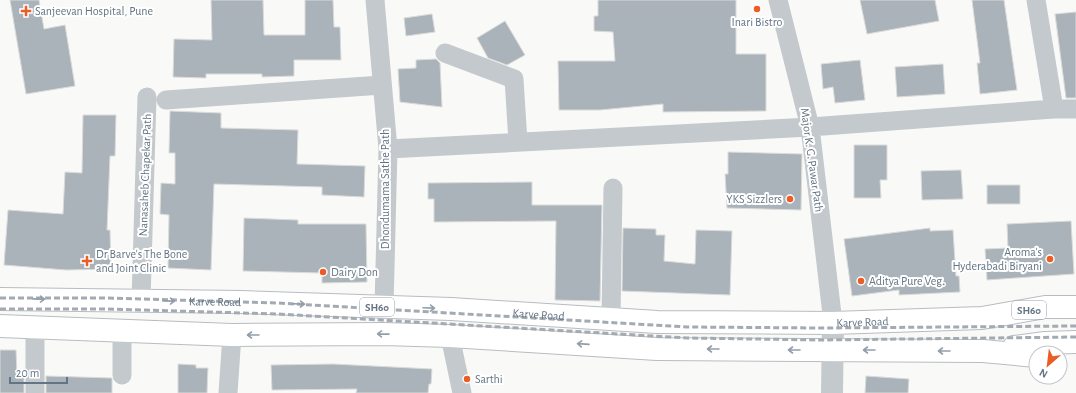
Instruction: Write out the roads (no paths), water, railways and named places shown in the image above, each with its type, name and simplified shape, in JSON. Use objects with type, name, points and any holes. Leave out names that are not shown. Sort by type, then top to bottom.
[{"type":"main road","name":"Karve Road","points":[[0,299],[384,307],[657,322],[833,323],[982,318],[1045,307],[1076,307]]},
{"type":"main road","points":[[982,318],[1076,320]]},
{"type":"main road","name":"SH60","points":[[0,326],[35,326],[232,335],[383,334],[450,336],[657,349],[1028,352]]},
{"type":"street","name":"Dhondumama Sathe Path","points":[[375,0],[388,149],[384,307]]},
{"type":"street","name":"Major K. G. Pawar Path","points":[[778,0],[810,127],[833,323]]},
{"type":"street","points":[[1036,0],[1054,109]]},
{"type":"street","points":[[445,53],[514,79],[518,142]]},
{"type":"street","points":[[166,100],[382,85]]},
{"type":"street","name":"Nanasaheb Chapekar Path","points":[[141,301],[147,97]]},
{"type":"street","points":[[388,149],[810,127],[1054,109],[1076,109]]},
{"type":"street","points":[[611,319],[613,188]]},
{"type":"street","points":[[832,393],[833,323]]},
{"type":"street","points":[[35,326],[35,393]]},
{"type":"street","points":[[122,330],[122,375]]},
{"type":"street","points":[[228,393],[232,335]]},
{"type":"street","points":[[450,336],[462,393]]},
{"type":"railway","points":[[0,298],[107,298],[278,303],[687,327],[822,328],[1076,326]]},
{"type":"railway","points":[[0,309],[107,309],[278,314],[687,338],[822,340],[1076,337]]},
{"type":"place","name":"Inari Bistro","points":[[757,9]]},
{"type":"place","name":"Sanjeevan Hospital, Pune","points":[[26,11]]},
{"type":"place","name":"YKS Sizzlers","points":[[790,199]]},
{"type":"place","name":"Aroma's Hyderabadi Biryani","points":[[1050,259]]},
{"type":"place","name":"Dr Barve's The Bone and Joint Clinic","points":[[87,261]]},
{"type":"place","name":"Dairy Don","points":[[323,272]]},
{"type":"place","name":"Aditya Pure Veg.","points":[[861,281]]},
{"type":"place","name":"Sarthi","points":[[467,379]]}]
